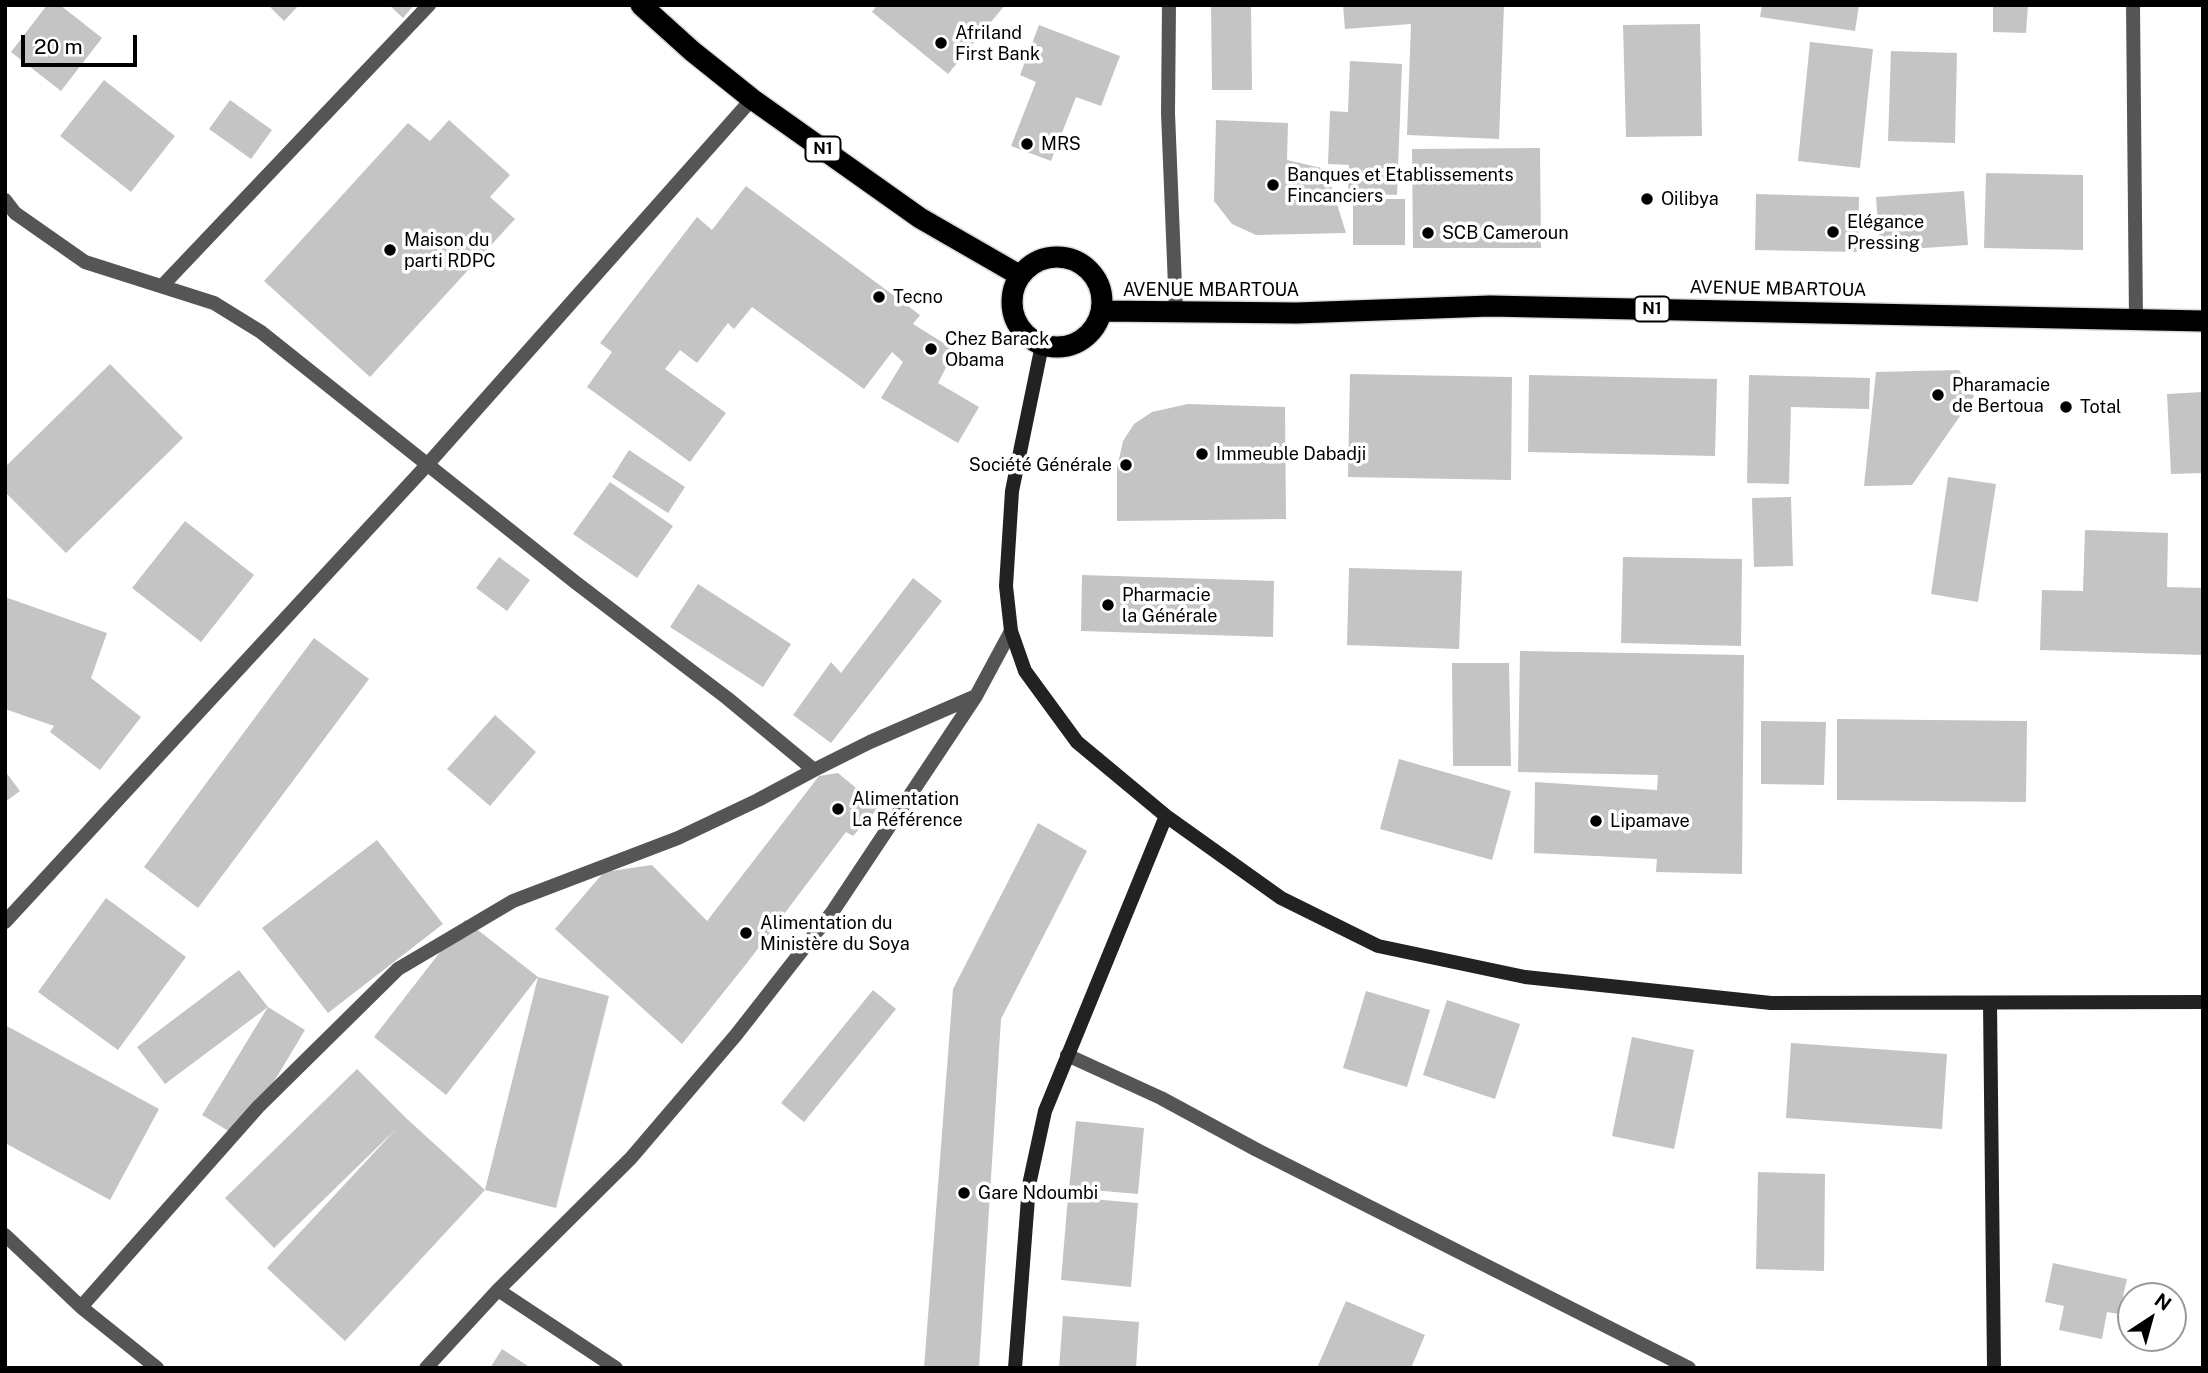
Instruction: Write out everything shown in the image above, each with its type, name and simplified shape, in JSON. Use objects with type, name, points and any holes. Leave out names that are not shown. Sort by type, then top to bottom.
[{"type":"highway","name":"N1","points":[[641,5],[692,51],[752,99],[920,218],[1019,275]]},
{"type":"highway","points":[[1050,256],[1067,257],[1084,265],[1096,279],[1102,295],[1101,311],[1096,325],[1079,341],[1057,347],[1042,345],[1027,336],[1016,323],[1011,307],[1012,290],[1019,275],[1033,263],[1050,256]]},
{"type":"highway","name":"AVENUE MBARTOUA","points":[[1101,311],[1297,313],[1490,306],[2203,321]]},
{"type":"street","points":[[162,286],[429,5]]},
{"type":"street","points":[[1169,5],[1168,113],[1176,311]]},
{"type":"street","points":[[2133,5],[2136,320]]},
{"type":"street","points":[[5,922],[427,465],[752,99]]},
{"type":"street","points":[[5,200],[15,213],[85,262],[214,303],[261,332],[727,698],[814,770]]},
{"type":"street","points":[[1042,345],[1012,491],[1006,586],[1011,631],[1025,671],[1077,742],[1166,816],[1281,898],[1378,946],[1525,977],[1771,1003],[2203,1002]]},
{"type":"street","points":[[426,1368],[498,1290],[631,1158],[736,1035],[833,911],[976,696],[1011,631]]},
{"type":"street","points":[[81,1307],[258,1107],[398,969],[513,901],[678,838],[870,742],[976,696]]},
{"type":"street","points":[[1015,1368],[1029,1185],[1045,1111],[1166,816]]},
{"type":"street","points":[[1990,1003],[1994,1368]]},
{"type":"street","points":[[1067,1055],[1161,1098],[1257,1150],[1689,1368]]},
{"type":"street","points":[[5,1235],[81,1307],[157,1368]]},
{"type":"street","points":[[498,1290],[616,1368]]},
{"type":"building","points":[[47,5],[60,5],[102,38],[61,91],[11,52]]},
{"type":"building","points":[[268,5],[299,5],[284,21]]},
{"type":"building","points":[[389,5],[414,5],[403,18]]},
{"type":"building","name":"Afriland First Bank","points":[[877,5],[1005,5],[948,74],[872,12]]},
{"type":"building","points":[[1211,5],[1251,5],[1252,90],[1212,90]]},
{"type":"building","points":[[1343,5],[1504,5],[1499,139],[1407,135],[1411,24],[1345,29]]},
{"type":"building","points":[[1762,5],[1859,5],[1855,31],[1760,17]]},
{"type":"building","points":[[1993,5],[2028,5],[2026,33],[1993,32]]},
{"type":"building","points":[[1700,24],[1702,136],[1626,137],[1623,25]]},
{"type":"building","points":[[1039,25],[1120,56],[1101,106],[1076,97],[1051,161],[1011,146],[1036,82],[1020,75]]},
{"type":"building","points":[[1810,42],[1873,49],[1860,168],[1798,161]]},
{"type":"building","points":[[1891,51],[1957,53],[1955,143],[1888,141]]},
{"type":"building","points":[[1350,61],[1402,64],[1397,195],[1348,193],[1349,165],[1328,164],[1330,111],[1348,112]]},
{"type":"building","points":[[104,80],[175,136],[131,192],[60,136]]},
{"type":"building","points":[[230,100],[272,130],[251,159],[209,129]]},
{"type":"building","name":"Maison du parti RDPC","points":[[449,120],[510,175],[490,197],[515,219],[370,377],[264,281],[408,123],[430,141]]},
{"type":"building","name":"Banques et Etablissements Fincanciers","points":[[1216,120],[1288,123],[1287,160],[1326,169],[1346,233],[1256,235],[1232,224],[1214,201]]},
{"type":"building","points":[[1540,148],[1541,248],[1413,248],[1412,149]]},
{"type":"building","points":[[1986,173],[2083,175],[2083,250],[1984,248]]},
{"type":"building","points":[[746,186],[920,315],[913,324],[955,350],[938,383],[979,407],[958,443],[881,398],[903,362],[892,352],[864,389],[752,307],[734,329],[728,323],[697,363],[680,350],[665,369],[726,413],[690,462],[587,387],[612,352],[600,343],[697,217],[712,230]]},
{"type":"building","points":[[1964,191],[1968,245],[1880,251],[1876,197]]},
{"type":"building","points":[[1756,194],[1859,197],[1858,252],[1755,250]]},
{"type":"building","points":[[1353,199],[1405,199],[1405,245],[1353,245]]},
{"type":"building","points":[[110,364],[183,438],[66,553],[5,492],[5,467]]},
{"type":"building","points":[[1959,370],[1974,396],[1912,485],[1864,486],[1876,372]]},
{"type":"building","points":[[1350,374],[1512,377],[1511,480],[1348,477]]},
{"type":"building","points":[[1529,375],[1717,379],[1715,456],[1528,452]]},
{"type":"building","points":[[1749,375],[1870,378],[1869,409],[1791,407],[1789,484],[1747,483]]},
{"type":"building","points":[[2203,392],[2203,473],[2171,474],[2167,394]]},
{"type":"building","name":"Immeuble Dabadji","points":[[1188,404],[1285,407],[1286,519],[1117,521],[1117,468],[1123,441],[1134,424],[1152,412]]},
{"type":"building","points":[[629,450],[685,487],[668,513],[612,477]]},
{"type":"building","points":[[1948,477],[1996,484],[1978,602],[1931,594]]},
{"type":"building","points":[[610,482],[673,526],[637,578],[573,534]]},
{"type":"building","points":[[1791,497],[1793,566],[1754,567],[1752,498]]},
{"type":"building","points":[[185,521],[254,575],[201,642],[132,588]]},
{"type":"building","points":[[2085,530],[2168,533],[2167,587],[2203,588],[2203,655],[2040,650],[2042,590],[2083,591]]},
{"type":"building","points":[[499,557],[530,580],[507,611],[476,588]]},
{"type":"building","points":[[1623,557],[1742,559],[1741,646],[1621,643]]},
{"type":"building","points":[[1349,568],[1462,571],[1459,649],[1347,645]]},
{"type":"building","points":[[1082,575],[1274,581],[1273,637],[1081,631]]},
{"type":"building","points":[[913,578],[942,601],[831,743],[793,715],[831,662],[841,673]]},
{"type":"building","points":[[698,584],[791,644],[763,687],[670,627]]},
{"type":"building","points":[[5,597],[107,633],[91,678],[141,717],[100,770],[50,732],[54,726],[5,709]]},
{"type":"building","points":[[314,638],[369,679],[198,908],[144,867]]},
{"type":"building","points":[[1520,651],[1744,655],[1742,874],[1656,872],[1657,859],[1534,853],[1535,782],[1657,790],[1658,775],[1518,772]]},
{"type":"building","points":[[1452,663],[1509,663],[1511,766],[1453,766]]},
{"type":"building","points":[[495,715],[536,752],[490,806],[447,769]]},
{"type":"building","points":[[1837,719],[2027,721],[2026,802],[1837,800]]},
{"type":"building","points":[[1761,721],[1826,722],[1824,785],[1761,784]]},
{"type":"building","points":[[1399,759],[1511,791],[1492,860],[1380,829]]},
{"type":"building","points":[[5,771],[20,791],[5,802]]},
{"type":"building","points":[[838,773],[879,807],[853,836],[846,832],[682,1044],[555,929],[604,872],[652,865],[707,921],[819,776]]},
{"type":"building","name":"Gare Ndoumbi","points":[[1038,823],[1087,851],[1001,1019],[979,1368],[924,1368],[953,989]]},
{"type":"building","points":[[377,840],[443,924],[328,1013],[262,928]]},
{"type":"building","points":[[106,898],[186,957],[118,1050],[38,992]]},
{"type":"building","points":[[465,920],[538,977],[446,1095],[374,1037]]},
{"type":"building","points":[[239,970],[268,1007],[165,1084],[137,1047]]},
{"type":"building","points":[[538,977],[609,996],[556,1208],[485,1190]]},
{"type":"building","points":[[873,990],[896,1009],[804,1122],[781,1103]]},
{"type":"building","points":[[1366,991],[1430,1010],[1407,1087],[1343,1068]]},
{"type":"building","points":[[1447,1000],[1520,1024],[1495,1099],[1423,1075]]},
{"type":"building","points":[[268,1007],[305,1030],[240,1138],[202,1115]]},
{"type":"building","points":[[5,1025],[159,1109],[110,1200],[5,1143]]},
{"type":"building","points":[[1632,1037],[1694,1050],[1674,1149],[1612,1136]]},
{"type":"building","points":[[1791,1043],[1947,1054],[1942,1129],[1786,1118]]},
{"type":"building","points":[[357,1069],[485,1190],[345,1341],[267,1268],[396,1129],[274,1248],[225,1198]]},
{"type":"building","points":[[1076,1121],[1144,1128],[1138,1194],[1069,1188]]},
{"type":"building","points":[[1758,1172],[1825,1174],[1824,1271],[1756,1269]]},
{"type":"building","points":[[1068,1197],[1138,1203],[1131,1287],[1061,1280]]},
{"type":"building","points":[[2053,1263],[2127,1279],[2126,1282],[2117,1282],[2117,1314],[2107,1312],[2102,1339],[2059,1330],[2064,1306],[2045,1302]]},
{"type":"building","points":[[1346,1301],[1425,1335],[1411,1368],[1317,1368]]},
{"type":"building","points":[[1063,1316],[1139,1322],[1136,1368],[1059,1368]]},
{"type":"building","points":[[502,1349],[531,1368],[490,1368]]},
{"type":"place","name":"Afriland First Bank","points":[[941,43]]},
{"type":"place","name":"MRS","points":[[1027,144]]},
{"type":"place","name":"Banques et Etablissements Fincanciers","points":[[1273,185]]},
{"type":"place","name":"Oilibya","points":[[1647,199]]},
{"type":"place","name":"Elégance Pressing","points":[[1833,232]]},
{"type":"place","name":"SCB Cameroun","points":[[1428,233]]},
{"type":"place","name":"Maison du parti RDPC","points":[[390,250]]},
{"type":"place","name":"Tecno","points":[[879,297]]},
{"type":"place","name":"Chez Barack Obama","points":[[931,349]]},
{"type":"place","name":"Pharamacie de Bertoua","points":[[1938,395]]},
{"type":"place","name":"Total","points":[[2066,407]]},
{"type":"place","name":"Immeuble Dabadji","points":[[1202,454]]},
{"type":"place","name":"Société Générale","points":[[1126,465]]},
{"type":"place","name":"Pharmacie la Générale","points":[[1108,605]]},
{"type":"place","name":"Alimentation La Référence","points":[[838,809]]},
{"type":"place","name":"Lipamave","points":[[1596,821]]},
{"type":"place","name":"Alimentation du Ministère du Soya","points":[[746,933]]},
{"type":"place","name":"Gare Ndoumbi","points":[[964,1193]]}]
